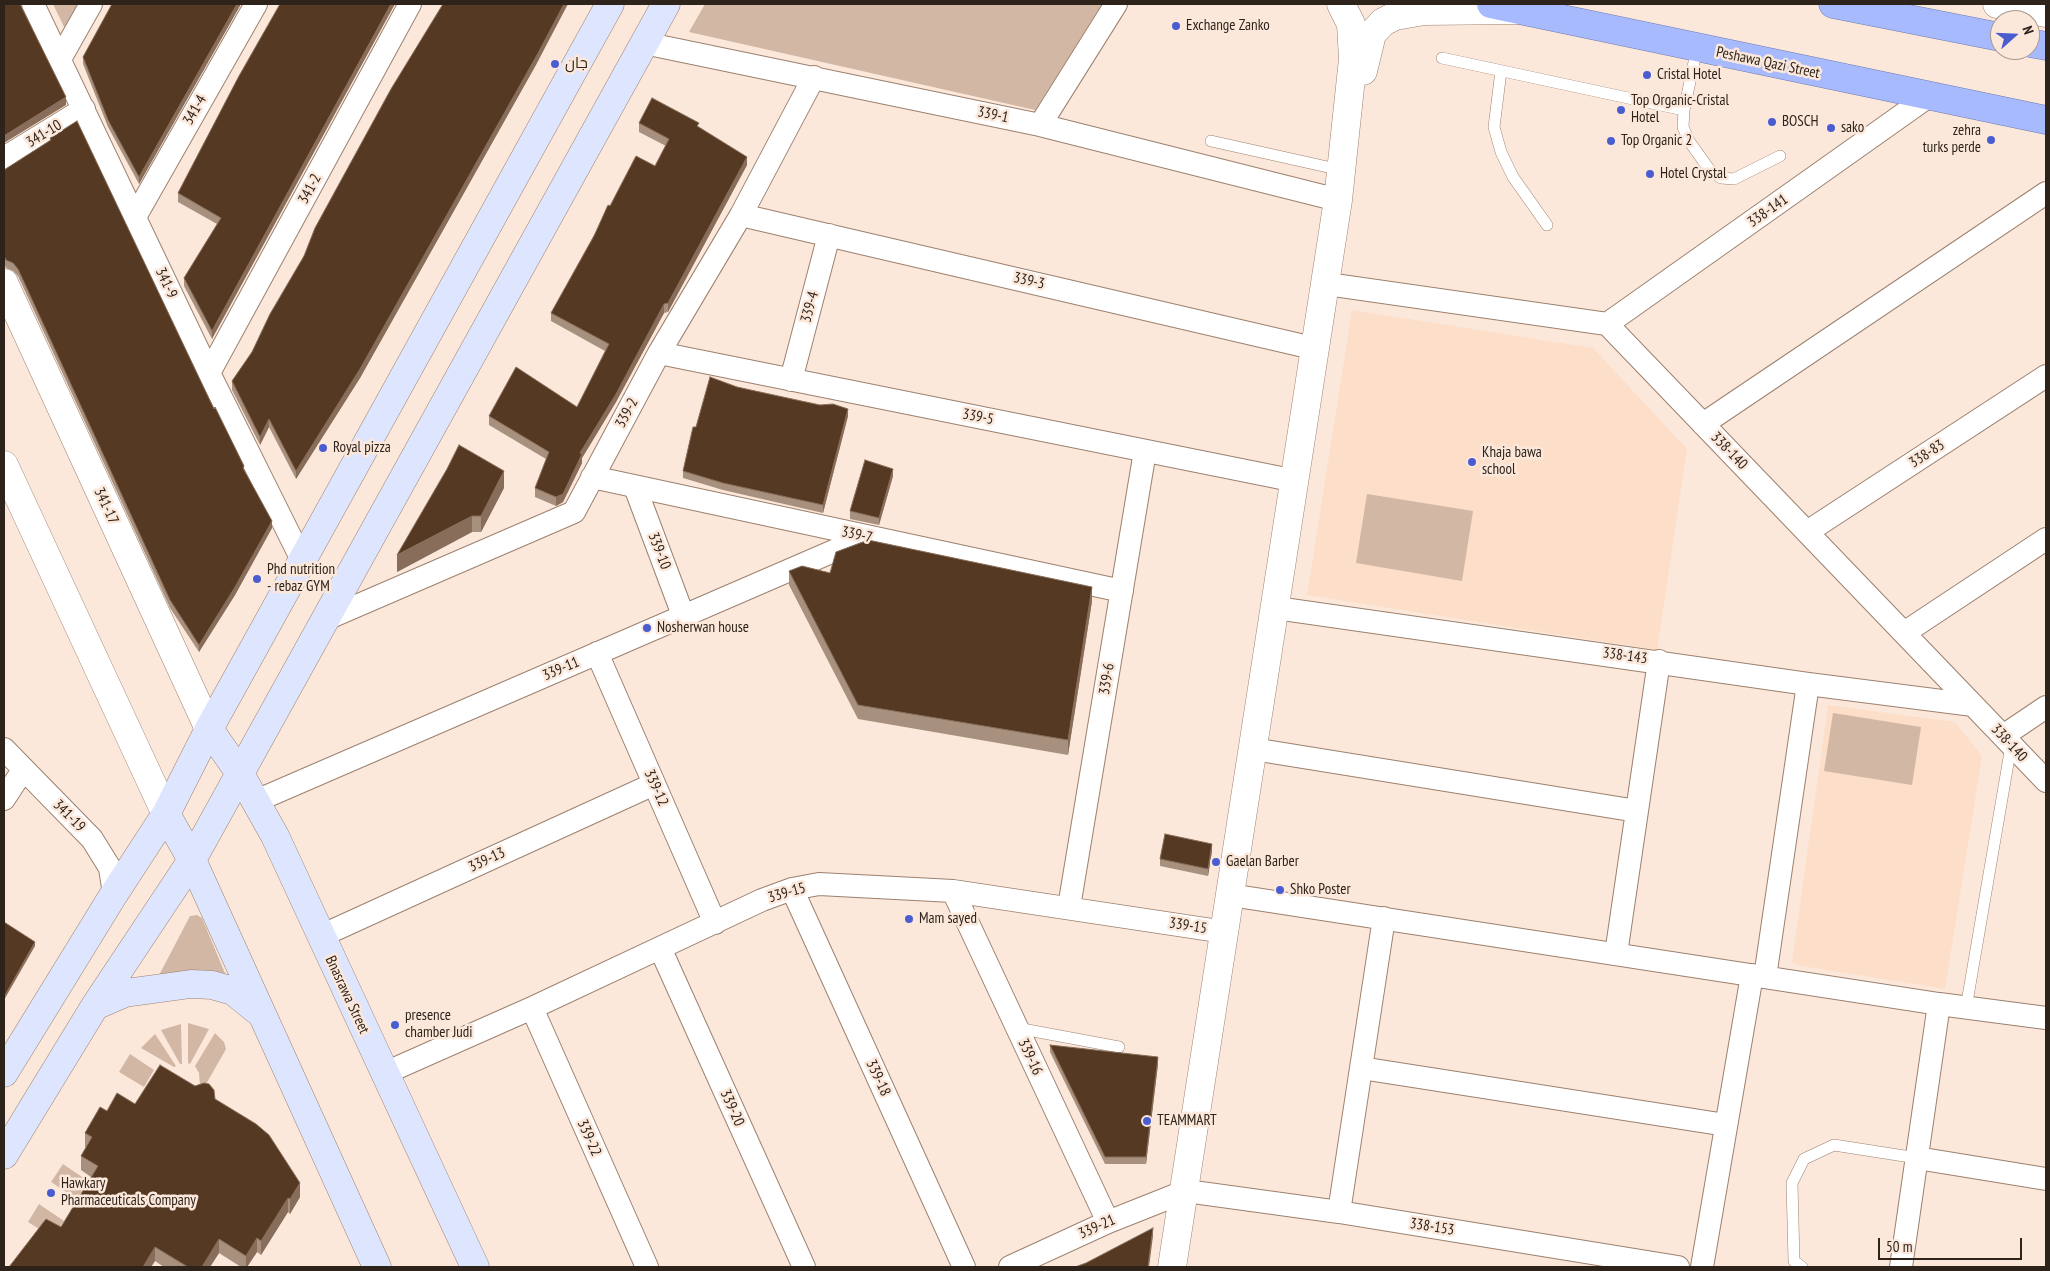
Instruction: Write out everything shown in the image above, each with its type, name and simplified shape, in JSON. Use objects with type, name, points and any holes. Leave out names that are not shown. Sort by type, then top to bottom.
[{"type":"highway","points":[[1833,4],[1990,35]]},
{"type":"highway","name":"Peshawa Qazi Street","points":[[1504,7],[2046,120]]},
{"type":"main road","points":[[4,1073],[114,894],[166,814],[209,729],[610,4]]},
{"type":"main road","points":[[4,1155],[95,1006],[192,860],[239,772],[666,4]]},
{"type":"main road","name":"Bnasrawa Street","points":[[209,729],[239,772],[256,801],[475,1267]]},
{"type":"main road","points":[[166,814],[192,860],[377,1267]]},
{"type":"main road","points":[[95,1006],[125,993],[191,984],[212,985],[233,991],[263,1016]]},
{"type":"street","name":"341-9","points":[[34,4],[209,373],[302,560]]},
{"type":"street","points":[[60,59],[91,4]]},
{"type":"street","name":"341-4","points":[[135,217],[256,4]]},
{"type":"street","name":"341-2","points":[[209,373],[410,4]]},
{"type":"street","points":[[1040,125],[1116,4]]},
{"type":"street","points":[[1172,1267],[1186,1191],[1230,895],[1327,284],[1338,200],[1352,58],[1351,24],[1341,4]]},
{"type":"street","points":[[1997,4],[2042,9]]},
{"type":"street","points":[[1338,200],[1366,51],[1372,34],[1383,22],[1395,16],[1424,11],[1504,7]]},
{"type":"street","name":"339-1","points":[[644,43],[1040,125],[1338,200]]},
{"type":"street","name":"339-2","points":[[324,620],[574,512],[659,354],[741,215],[814,77]]},
{"type":"street","name":"338-141","points":[[1607,324],[1929,96]]},
{"type":"street","name":"341-10","points":[[4,158],[84,109]]},
{"type":"street","points":[[1703,424],[2046,192]]},
{"type":"street","name":"339-3","points":[[741,215],[1317,349]]},
{"type":"street","name":"339-4","points":[[791,380],[830,235]]},
{"type":"street","name":"341-17","points":[[4,283],[209,729]]},
{"type":"street","points":[[1327,284],[1607,324]]},
{"type":"street","name":"338-140","points":[[1607,324],[2046,782]]},
{"type":"street","name":"339-5","points":[[659,354],[1296,481]]},
{"type":"street","name":"338-83","points":[[1807,532],[2046,376]]},
{"type":"street","name":"339-6","points":[[1069,907],[1145,451]]},
{"type":"street","points":[[4,465],[166,814]]},
{"type":"street","name":"339-7","points":[[592,477],[1122,591]]},
{"type":"street","name":"339-10","points":[[635,487],[683,615]]},
{"type":"street","name":"339-11","points":[[256,801],[866,537]]},
{"type":"street","points":[[1904,633],[2046,539]]},
{"type":"street","name":"338-143","points":[[1276,608],[1659,661],[1808,684],[1973,705]]},
{"type":"street","name":"339-12","points":[[597,653],[715,923]]},
{"type":"street","points":[[1616,954],[1659,661]]},
{"type":"street","points":[[1702,1267],[1726,1125],[1759,976],[1808,684]]},
{"type":"street","points":[[2007,741],[2046,707]]},
{"type":"street","points":[[1253,748],[1637,811]]},
{"type":"street","name":"341-19","points":[[4,749],[92,839],[110,868],[114,894]]},
{"type":"street","points":[[4,799],[23,770]]},
{"type":"street","name":"339-13","points":[[321,936],[654,784]]},
{"type":"street","name":"339-15","points":[[383,1074],[532,1008],[762,900],[818,884],[953,892],[1069,907],[1225,932]]},
{"type":"street","name":"339-18","points":[[792,890],[964,1267]]},
{"type":"street","name":"339-16","points":[[953,892],[1108,1222]]},
{"type":"street","points":[[1230,895],[1939,1004],[2046,1018]]},
{"type":"street","points":[[1340,1212],[1384,918]]},
{"type":"street","name":"339-20","points":[[660,948],[804,1267]]},
{"type":"street","points":[[1901,1267],[1939,1004]]},
{"type":"street","name":"339-22","points":[[532,1008],[647,1267]]},
{"type":"street","points":[[1361,1068],[1726,1125]]},
{"type":"street","points":[[1917,1158],[2046,1179]]},
{"type":"street","name":"338-153","points":[[1186,1191],[1340,1212],[1678,1267]]},
{"type":"street","name":"339-21","points":[[1010,1267],[1108,1222],[1186,1191]]},
{"type":"lane","points":[[1697,48],[1684,110],[1683,127],[1689,141],[1708,169],[1721,178],[1734,179],[1780,156]]},
{"type":"lane","points":[[1442,58],[1684,110]]},
{"type":"lane","points":[[1502,71],[1494,127],[1498,144],[1513,177],[1547,225]]},
{"type":"lane","points":[[1212,141],[1341,170]]},
{"type":"lane","points":[[1966,1008],[2007,741]]},
{"type":"lane","points":[[1017,1027],[1119,1047]]},
{"type":"lane","points":[[1802,1267],[1794,1261],[1792,1183],[1804,1160],[1834,1145],[1917,1158]]},
{"type":"shaded area","points":[[53,4],[83,4],[67,33]]},
{"type":"shaded area","points":[[705,4],[1102,4],[1035,110],[689,32]]},
{"type":"shaded area","points":[[1352,310],[1593,348],[1687,449],[1657,650],[1307,595]]},
{"type":"shaded area","points":[[1367,494],[1473,511],[1462,581],[1356,563]]},
{"type":"shaded area","points":[[1828,705],[1955,722],[1982,756],[1945,989],[1796,965],[1792,962]]},
{"type":"shaded area","points":[[1833,713],[1921,727],[1912,785],[1824,771]]},
{"type":"shaded area","points":[[197,915],[202,918],[227,978],[156,981],[190,916]]},
{"type":"shaded area","points":[[188,1023],[209,1029],[190,1064],[188,1063]]},
{"type":"shaded area","points":[[181,1024],[182,1064],[180,1064],[161,1030]]},
{"type":"shaded area","points":[[215,1033],[224,1042],[226,1049],[205,1086],[200,1086],[199,1073],[195,1066]]},
{"type":"shaded area","points":[[155,1034],[176,1066],[174,1067],[141,1048]]},
{"type":"shaded area","points":[[130,1054],[154,1070],[144,1087],[119,1072]]},
{"type":"shaded area","points":[[63,1164],[88,1181],[77,1199],[51,1182]]},
{"type":"shaded area","points":[[39,1204],[64,1221],[53,1238],[28,1222]]},
{"type":"building","points":[[4,4],[20,4],[66,97],[4,136]]},
{"type":"building","points":[[112,4],[237,4],[139,177],[108,120],[83,57]]},
{"type":"building","points":[[280,4],[391,4],[212,331],[184,278],[221,218],[178,193],[239,76]]},
{"type":"building","points":[[443,4],[564,4],[360,369],[296,471],[269,419],[260,437],[232,381],[252,352],[270,314],[304,256],[315,228],[391,89]]},
{"type":"building","points":[[652,98],[699,123],[697,126],[747,157],[668,303],[664,304],[616,394],[580,453],[582,454],[563,494],[556,497],[535,488],[549,452],[489,416],[516,367],[577,407],[609,344],[551,313],[636,156],[655,166],[669,139],[639,123]]},
{"type":"building","points":[[77,121],[214,409],[215,407],[244,466],[243,468],[272,521],[235,587],[199,645],[170,600],[18,269],[13,263],[6,260],[4,256],[4,170]]},
{"type":"building","points":[[710,377],[737,387],[820,405],[833,404],[848,409],[823,505],[723,483],[683,471],[693,427],[696,427]]},
{"type":"building","points":[[459,445],[504,471],[481,516],[472,516],[397,555],[447,469]]},
{"type":"building","points":[[865,460],[893,469],[879,518],[850,511]]},
{"type":"building","points":[[868,540],[1092,587],[1068,740],[858,705],[789,571],[802,566],[830,573],[836,552]]},
{"type":"building","points":[[1165,834],[1212,844],[1208,869],[1160,859]]},
{"type":"building","points":[[4,922],[35,942],[4,997]]},
{"type":"building","points":[[1050,1045],[1158,1057],[1146,1157],[1105,1157]]},
{"type":"building","points":[[160,1065],[195,1086],[204,1083],[209,1084],[214,1090],[215,1099],[256,1124],[269,1135],[300,1183],[290,1199],[288,1198],[261,1241],[257,1238],[246,1256],[219,1239],[202,1267],[188,1267],[155,1247],[143,1267],[9,1267],[46,1219],[61,1227],[98,1166],[81,1156],[92,1137],[85,1133],[100,1107],[107,1111],[117,1093],[135,1104]]},
{"type":"building","points":[[1153,1228],[1148,1267],[1075,1267],[1086,1263]]},
{"type":"place","name":"Exchange Zanko","points":[[1176,26]]},
{"type":"place","name":"جان","points":[[555,64]]},
{"type":"place","name":"Cristal Hotel","points":[[1647,75]]},
{"type":"place","name":"Top Organic-Cristal Hotel","points":[[1621,110]]},
{"type":"place","name":"BOSCH","points":[[1772,122]]},
{"type":"place","name":"sako","points":[[1831,128]]},
{"type":"place","name":"zehra turks perde","points":[[1991,140]]},
{"type":"place","name":"Top Organic 2","points":[[1611,141]]},
{"type":"place","name":"Hotel Crystal","points":[[1650,174]]},
{"type":"place","name":"Royal pizza","points":[[323,448]]},
{"type":"place","name":"Khaja bawa school","points":[[1472,462]]},
{"type":"place","name":"Phd nutrition - rebaz GYM","points":[[257,579]]},
{"type":"place","name":"Nosherwan house","points":[[647,628]]},
{"type":"place","name":"Gaelan Barber","points":[[1216,862]]},
{"type":"place","name":"Shko Poster","points":[[1280,890]]},
{"type":"place","name":"Mam sayed","points":[[909,919]]},
{"type":"place","name":"presence chamber Judi","points":[[395,1025]]},
{"type":"place","name":"TEAMMART","points":[[1147,1121]]},
{"type":"place","name":"Hawkary Pharmaceuticals Company","points":[[51,1193]]}]
